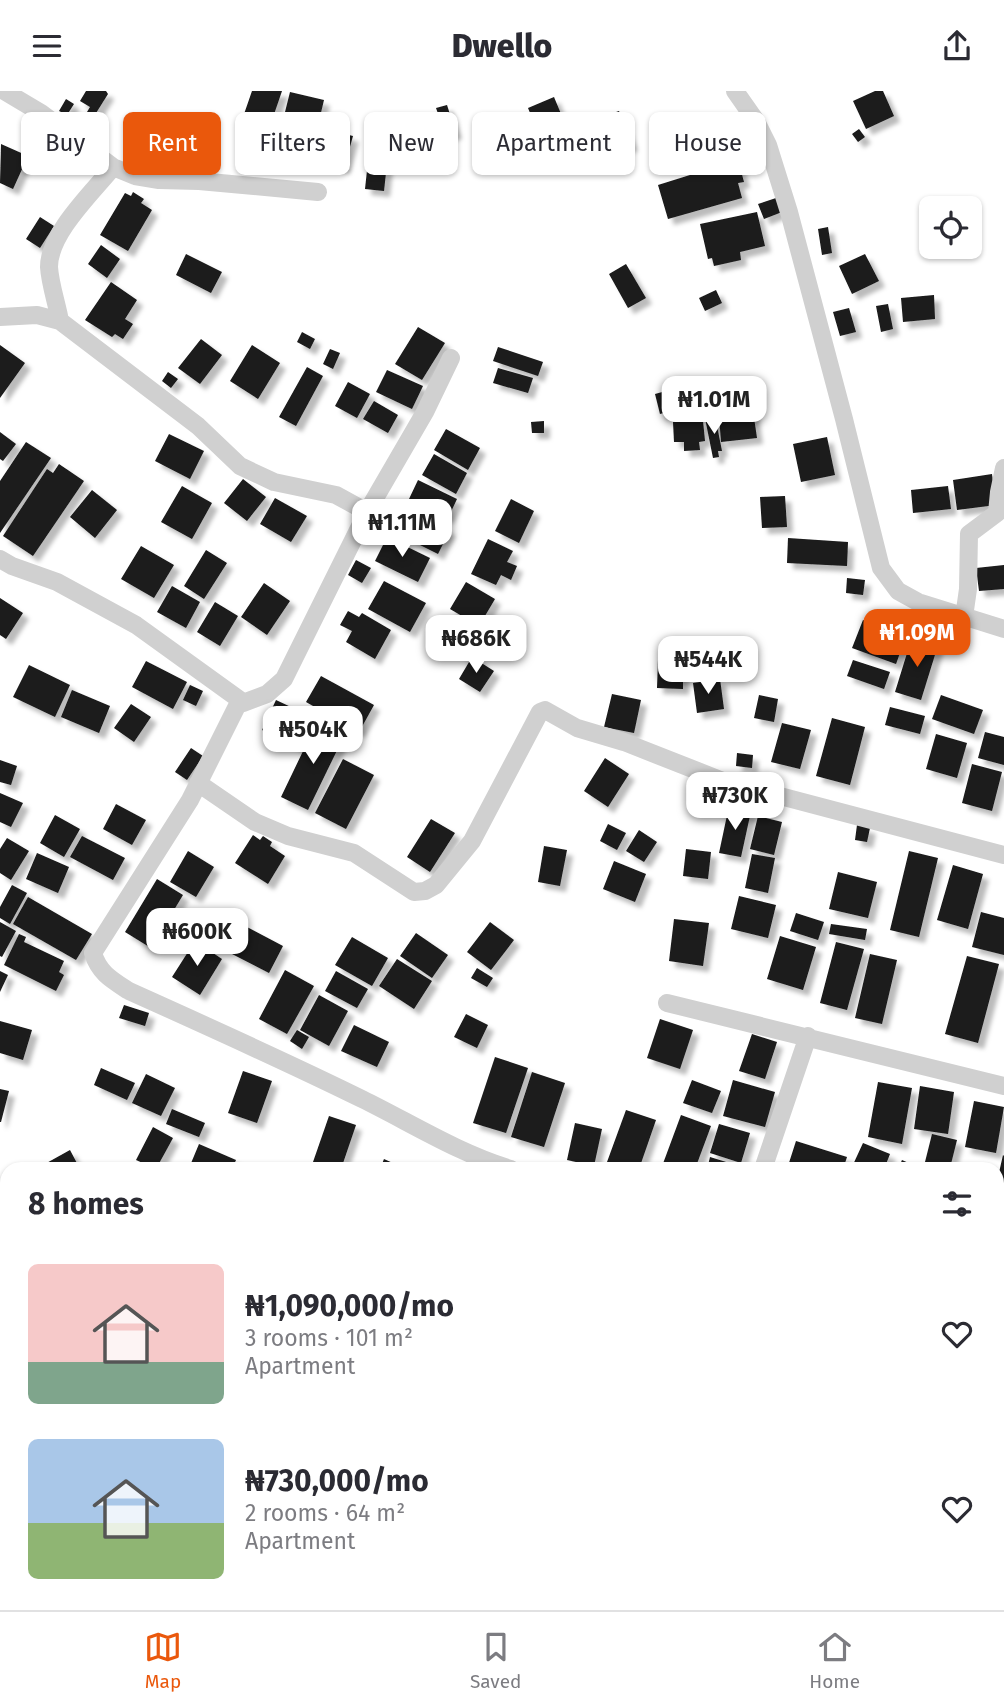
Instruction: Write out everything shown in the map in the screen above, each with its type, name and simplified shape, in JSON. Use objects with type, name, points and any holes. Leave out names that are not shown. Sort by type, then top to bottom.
[{"type":"street","points":[[4,91],[41,113],[113,167],[135,176],[318,192]]},
{"type":"street","points":[[735,91],[756,121],[768,145],[789,212],[881,568],[898,591],[918,602],[1004,629]]},
{"type":"street","points":[[60,321],[49,270],[52,248],[64,227],[113,167]]},
{"type":"street","points":[[0,317],[37,314],[60,321],[198,426],[240,466],[274,482],[336,495],[367,512]]},
{"type":"street","points":[[0,559],[57,582],[136,625],[243,703],[267,694],[284,679],[367,512],[425,412],[451,358]]},
{"type":"street","points":[[964,617],[968,589],[969,534],[997,513],[1004,468]]},
{"type":"street","points":[[240,700],[190,800],[93,953],[96,963],[105,976],[129,991],[366,1101],[471,1156],[489,1162]]},
{"type":"street","points":[[198,783],[254,822],[274,831],[354,853],[414,892],[425,891],[436,885],[472,841],[543,709],[577,728],[624,742],[723,781],[1004,855]]},
{"type":"street","points":[[667,1003],[1004,1086]]},
{"type":"street","points":[[765,1162],[808,1037]]},
{"type":"building","points":[[86,91],[106,91],[108,94],[97,112],[87,112],[90,107],[80,101]]},
{"type":"building","points":[[252,91],[282,91],[275,112],[245,112]]},
{"type":"building","points":[[875,91],[883,91],[894,116],[866,129],[853,101]]},
{"type":"building","points":[[290,92],[324,100],[321,112],[285,112]]},
{"type":"building","points":[[554,97],[560,112],[530,112],[528,108]]},
{"type":"building","points":[[66,99],[74,104],[69,112],[59,111]]},
{"type":"building","points":[[447,105],[449,112],[437,112],[436,108]]},
{"type":"building","points":[[859,129],[865,137],[858,142],[852,134]]},
{"type":"building","points":[[1,144],[21,153],[21,171],[13,189],[0,183]]},
{"type":"building","points":[[367,175],[386,175],[384,191],[365,189]]},
{"type":"building","points":[[690,175],[742,175],[744,182],[738,183],[742,198],[668,219],[658,185]]},
{"type":"building","points":[[133,192],[144,199],[141,203],[152,210],[128,251],[100,235],[125,193],[131,196]]},
{"type":"building","points":[[776,198],[782,212],[764,219],[758,204]]},
{"type":"building","points":[[757,212],[765,246],[740,252],[741,260],[714,266],[712,258],[708,259],[700,224]]},
{"type":"building","points":[[40,217],[54,226],[40,248],[26,239]]},
{"type":"building","points":[[828,227],[832,253],[822,255],[818,229]]},
{"type":"building","points":[[101,245],[120,259],[107,278],[88,264]]},
{"type":"building","points":[[186,254],[222,272],[211,293],[176,275]]},
{"type":"building","points":[[865,254],[879,281],[852,294],[839,266]]},
{"type":"building","points":[[626,264],[646,298],[628,308],[609,274]]},
{"type":"building","points":[[111,282],[137,300],[125,319],[133,324],[123,339],[115,334],[112,337],[85,320]]},
{"type":"building","points":[[716,290],[722,303],[705,311],[699,298]]},
{"type":"building","points":[[934,295],[935,319],[903,322],[901,298]]},
{"type":"building","points":[[888,304],[893,329],[881,332],[876,306]]},
{"type":"building","points":[[849,308],[856,332],[840,336],[833,312]]},
{"type":"building","points":[[418,327],[445,343],[422,380],[395,364]]},
{"type":"building","points":[[302,332],[315,339],[310,349],[297,342]]},
{"type":"building","points":[[201,339],[222,355],[200,384],[178,368]]},
{"type":"building","points":[[0,345],[25,363],[0,398]]},
{"type":"building","points":[[252,345],[280,363],[258,399],[230,381]]},
{"type":"building","points":[[498,347],[543,362],[538,376],[493,361]]},
{"type":"building","points":[[330,349],[340,353],[333,369],[323,364]]},
{"type":"building","points":[[307,367],[323,376],[296,426],[279,417]]},
{"type":"building","points":[[498,368],[533,378],[528,393],[493,383]]},
{"type":"building","points":[[387,370],[423,386],[412,409],[376,392]]},
{"type":"building","points":[[168,372],[178,379],[171,388],[162,381]]},
{"type":"building","points":[[348,382],[370,394],[357,418],[335,406]]},
{"type":"building","points":[[666,391],[670,411],[660,414],[655,394]]},
{"type":"building","points":[[374,401],[398,415],[388,433],[363,419]]},
{"type":"building","points":[[753,411],[757,438],[721,442],[719,415]]},
{"type":"building","points":[[715,416],[722,451],[718,451],[719,457],[713,458],[705,418]]},
{"type":"building","points":[[544,421],[544,433],[532,433],[531,422]]},
{"type":"building","points":[[703,421],[705,441],[699,442],[700,450],[684,451],[684,442],[674,442],[673,422]]},
{"type":"building","points":[[446,429],[480,448],[468,470],[434,450]]},
{"type":"building","points":[[0,432],[16,444],[3,461],[0,459]]},
{"type":"building","points":[[169,434],[204,451],[190,479],[155,461]]},
{"type":"building","points":[[827,437],[835,475],[801,482],[793,444]]},
{"type":"building","points":[[26,442],[51,458],[0,533],[0,481]]},
{"type":"building","points":[[434,454],[467,473],[456,494],[422,475]]},
{"type":"building","points":[[59,464],[84,481],[33,556],[3,536],[47,469],[53,473]]},
{"type":"building","points":[[992,474],[996,505],[957,510],[953,480]]},
{"type":"building","points":[[243,479],[266,497],[247,521],[224,503]]},
{"type":"building","points":[[418,480],[457,499],[448,518],[409,499]]},
{"type":"building","points":[[182,486],[212,503],[192,539],[161,522]]},
{"type":"building","points":[[948,486],[951,509],[913,513],[911,490]]},
{"type":"building","points":[[92,490],[117,510],[95,538],[70,517]]},
{"type":"building","points":[[785,496],[787,527],[762,528],[760,497]]},
{"type":"building","points":[[275,498],[307,516],[291,542],[260,524]]},
{"type":"building","points":[[511,499],[534,511],[519,543],[495,531]]},
{"type":"building","points":[[406,508],[450,530],[438,554],[394,532]]},
{"type":"building","points":[[387,537],[430,558],[418,582],[375,561]]},
{"type":"building","points":[[788,538],[848,542],[847,566],[787,563]]},
{"type":"building","points":[[488,539],[513,551],[507,562],[517,566],[511,580],[501,575],[496,585],[471,574]]},
{"type":"building","points":[[141,546],[174,565],[154,598],[121,579]]},
{"type":"building","points":[[206,550],[227,563],[204,599],[184,586]]},
{"type":"building","points":[[356,560],[371,568],[362,583],[348,575]]},
{"type":"building","points":[[1004,565],[1004,589],[979,591],[976,568]]},
{"type":"building","points":[[847,578],[865,580],[863,595],[846,593]]},
{"type":"building","points":[[384,581],[426,603],[410,632],[368,609]]},
{"type":"building","points":[[466,582],[495,599],[479,626],[450,609]]},
{"type":"building","points":[[264,583],[290,601],[267,635],[241,617]]},
{"type":"building","points":[[172,586],[200,602],[186,628],[157,612]]},
{"type":"building","points":[[0,598],[23,613],[6,639],[0,635]]},
{"type":"building","points":[[215,602],[238,616],[220,646],[197,632]]},
{"type":"building","points":[[348,611],[359,617],[362,613],[391,630],[375,659],[346,642],[352,631],[340,625]]},
{"type":"building","points":[[863,620],[906,636],[896,664],[852,648]]},
{"type":"building","points":[[912,637],[938,645],[921,700],[895,692]]},
{"type":"building","points":[[472,657],[494,671],[480,692],[459,679]]},
{"type":"building","points":[[658,660],[683,660],[683,689],[657,688]]},
{"type":"building","points":[[853,660],[890,672],[884,689],[847,676]]},
{"type":"building","points":[[146,661],[187,682],[173,709],[132,687]]},
{"type":"building","points":[[29,665],[70,685],[55,717],[13,697]]},
{"type":"building","points":[[321,676],[374,705],[359,732],[306,702]]},
{"type":"building","points":[[720,679],[724,709],[697,713],[693,683]]},
{"type":"building","points":[[190,685],[203,691],[196,706],[183,700]]},
{"type":"building","points":[[72,690],[110,706],[99,733],[61,717]]},
{"type":"building","points":[[612,694],[641,700],[634,733],[604,727]]},
{"type":"building","points":[[759,695],[778,699],[774,722],[754,718]]},
{"type":"building","points":[[941,695],[983,710],[974,734],[932,719]]},
{"type":"building","points":[[276,700],[312,717],[299,747],[262,730]]},
{"type":"building","points":[[131,704],[151,717],[134,742],[114,728]]},
{"type":"building","points":[[890,707],[925,716],[920,734],[885,725]]},
{"type":"building","points":[[832,718],[865,727],[850,785],[816,776]]},
{"type":"building","points":[[317,722],[344,736],[308,810],[281,797]]},
{"type":"building","points":[[782,723],[811,730],[800,769],[771,762]]},
{"type":"building","points":[[985,732],[1004,737],[1004,765],[978,758]]},
{"type":"building","points":[[936,734],[967,743],[957,778],[926,769]]},
{"type":"building","points":[[191,748],[203,756],[187,780],[175,772]]},
{"type":"building","points":[[737,753],[753,755],[752,768],[736,766]]},
{"type":"building","points":[[605,758],[629,774],[608,807],[584,791]]},
{"type":"building","points":[[343,759],[374,775],[346,829],[315,813]]},
{"type":"building","points":[[0,760],[17,766],[11,785],[0,782]]},
{"type":"building","points":[[972,764],[1002,772],[992,811],[962,803]]},
{"type":"building","points":[[0,793],[23,803],[11,827],[0,822]]},
{"type":"building","points":[[116,804],[146,820],[132,845],[103,829]]},
{"type":"building","points":[[729,806],[751,811],[741,857],[719,853]]},
{"type":"building","points":[[55,815],[80,829],[64,857],[40,843]]},
{"type":"building","points":[[758,816],[782,822],[774,855],[750,849]]},
{"type":"building","points":[[431,819],[455,833],[430,872],[407,857]]},
{"type":"building","points":[[608,824],[626,833],[617,850],[600,841]]},
{"type":"building","points":[[857,825],[870,828],[867,842],[855,840]]},
{"type":"building","points":[[639,830],[657,842],[644,862],[626,851]]},
{"type":"building","points":[[253,835],[260,840],[263,836],[272,842],[270,846],[285,856],[268,884],[235,863]]},
{"type":"building","points":[[82,836],[125,858],[113,880],[70,857]]},
{"type":"building","points":[[7,838],[29,851],[11,880],[0,873],[0,849]]},
{"type":"building","points":[[544,846],[567,850],[560,886],[538,882]]},
{"type":"building","points":[[686,849],[711,852],[708,879],[683,876]]},
{"type":"building","points":[[188,851],[214,867],[196,897],[170,882]]},
{"type":"building","points":[[909,851],[938,858],[919,937],[890,930]]},
{"type":"building","points":[[37,853],[69,867],[58,893],[26,879]]},
{"type":"building","points":[[752,854],[775,858],[768,893],[745,888]]},
{"type":"building","points":[[614,861],[646,874],[635,902],[603,889]]},
{"type":"building","points":[[953,865],[983,874],[968,929],[937,920]]},
{"type":"building","points":[[838,872],[877,882],[868,918],[829,909]]},
{"type":"building","points":[[157,879],[183,895],[151,948],[125,932]]},
{"type":"building","points":[[12,885],[27,893],[10,924],[0,918],[0,907]]},
{"type":"building","points":[[739,896],[776,905],[768,938],[731,929]]},
{"type":"building","points":[[28,897],[92,934],[76,960],[13,924]]},
{"type":"building","points":[[981,912],[1004,918],[1004,955],[972,947]]},
{"type":"building","points":[[796,913],[824,922],[818,940],[790,931]]},
{"type":"building","points":[[674,919],[709,923],[703,966],[669,961]]},
{"type":"building","points":[[0,922],[16,931],[2,957],[0,956]]},
{"type":"building","points":[[490,922],[514,940],[491,970],[467,952]]},
{"type":"building","points":[[831,924],[867,929],[865,940],[829,934]]},
{"type":"building","points":[[247,927],[283,946],[269,973],[232,954]]},
{"type":"building","points":[[416,933],[448,955],[432,978],[400,956]]},
{"type":"building","points":[[19,934],[26,937],[24,942],[64,961],[59,972],[64,975],[56,991],[4,965]]},
{"type":"building","points":[[780,936],[816,947],[803,990],[767,979]]},
{"type":"building","points":[[352,937],[388,958],[372,986],[335,965]]},
{"type":"building","points":[[195,941],[222,959],[200,995],[172,977]]},
{"type":"building","points":[[836,942],[864,949],[847,1010],[820,1003]]},
{"type":"building","points":[[870,954],[897,960],[882,1024],[855,1018]]},
{"type":"building","points":[[967,956],[999,964],[978,1043],[945,1034]]},
{"type":"building","points":[[397,959],[432,981],[414,1009],[379,986]]},
{"type":"building","points":[[477,968],[493,978],[487,987],[471,978]]},
{"type":"building","points":[[285,970],[314,986],[287,1034],[259,1019]]},
{"type":"building","points":[[0,971],[8,975],[0,992]]},
{"type":"building","points":[[336,971],[368,989],[357,1008],[325,991]]},
{"type":"building","points":[[319,995],[348,1011],[329,1046],[300,1030]]},
{"type":"building","points":[[124,1005],[149,1013],[145,1026],[119,1018]]},
{"type":"building","points":[[466,1014],[488,1025],[477,1048],[454,1037]]},
{"type":"building","points":[[660,1019],[693,1030],[680,1069],[647,1058]]},
{"type":"building","points":[[0,1021],[32,1030],[23,1060],[0,1053]]},
{"type":"building","points":[[354,1025],[389,1042],[377,1067],[341,1051]]},
{"type":"building","points":[[297,1030],[309,1037],[302,1049],[290,1041]]},
{"type":"building","points":[[752,1034],[777,1042],[765,1079],[739,1071]]},
{"type":"building","points":[[495,1057],[528,1068],[506,1133],[473,1123]]},
{"type":"building","points":[[101,1068],[135,1083],[127,1100],[94,1085]]},
{"type":"building","points":[[243,1071],[272,1081],[257,1123],[228,1113]]},
{"type":"building","points":[[532,1072],[565,1083],[544,1147],[511,1137]]},
{"type":"building","points":[[146,1074],[175,1088],[161,1116],[132,1103]]},
{"type":"building","points":[[692,1080],[721,1091],[712,1113],[683,1103]]},
{"type":"building","points":[[733,1080],[775,1092],[765,1127],[723,1116]]},
{"type":"building","points":[[878,1082],[912,1088],[902,1144],[868,1137]]},
{"type":"building","points":[[920,1086],[954,1092],[948,1134],[914,1129]]},
{"type":"building","points":[[0,1089],[9,1091],[1,1122],[0,1122]]},
{"type":"building","points":[[974,1101],[1004,1107],[996,1153],[965,1147]]},
{"type":"building","points":[[172,1109],[205,1123],[199,1137],[166,1124]]},
{"type":"building","points":[[626,1110],[656,1120],[641,1162],[607,1162]]},
{"type":"building","points":[[681,1115],[711,1126],[698,1162],[664,1162]]},
{"type":"building","points":[[329,1116],[356,1125],[343,1162],[313,1162]]},
{"type":"building","points":[[575,1123],[602,1129],[595,1162],[567,1160]]},
{"type":"building","points":[[719,1124],[750,1133],[741,1162],[710,1153]]},
{"type":"building","points":[[153,1127],[173,1138],[160,1162],[136,1160]]},
{"type":"building","points":[[932,1134],[957,1140],[952,1162],[925,1162]]},
{"type":"building","points":[[796,1141],[847,1157],[845,1162],[789,1162]]},
{"type":"building","points":[[863,1143],[890,1154],[887,1162],[854,1162]]},
{"type":"building","points":[[199,1144],[236,1160],[235,1162],[192,1162]]},
{"type":"building","points":[[70,1150],[76,1162],[48,1162]]},
{"type":"building","points":[[710,1157],[726,1162],[709,1162]]}]
